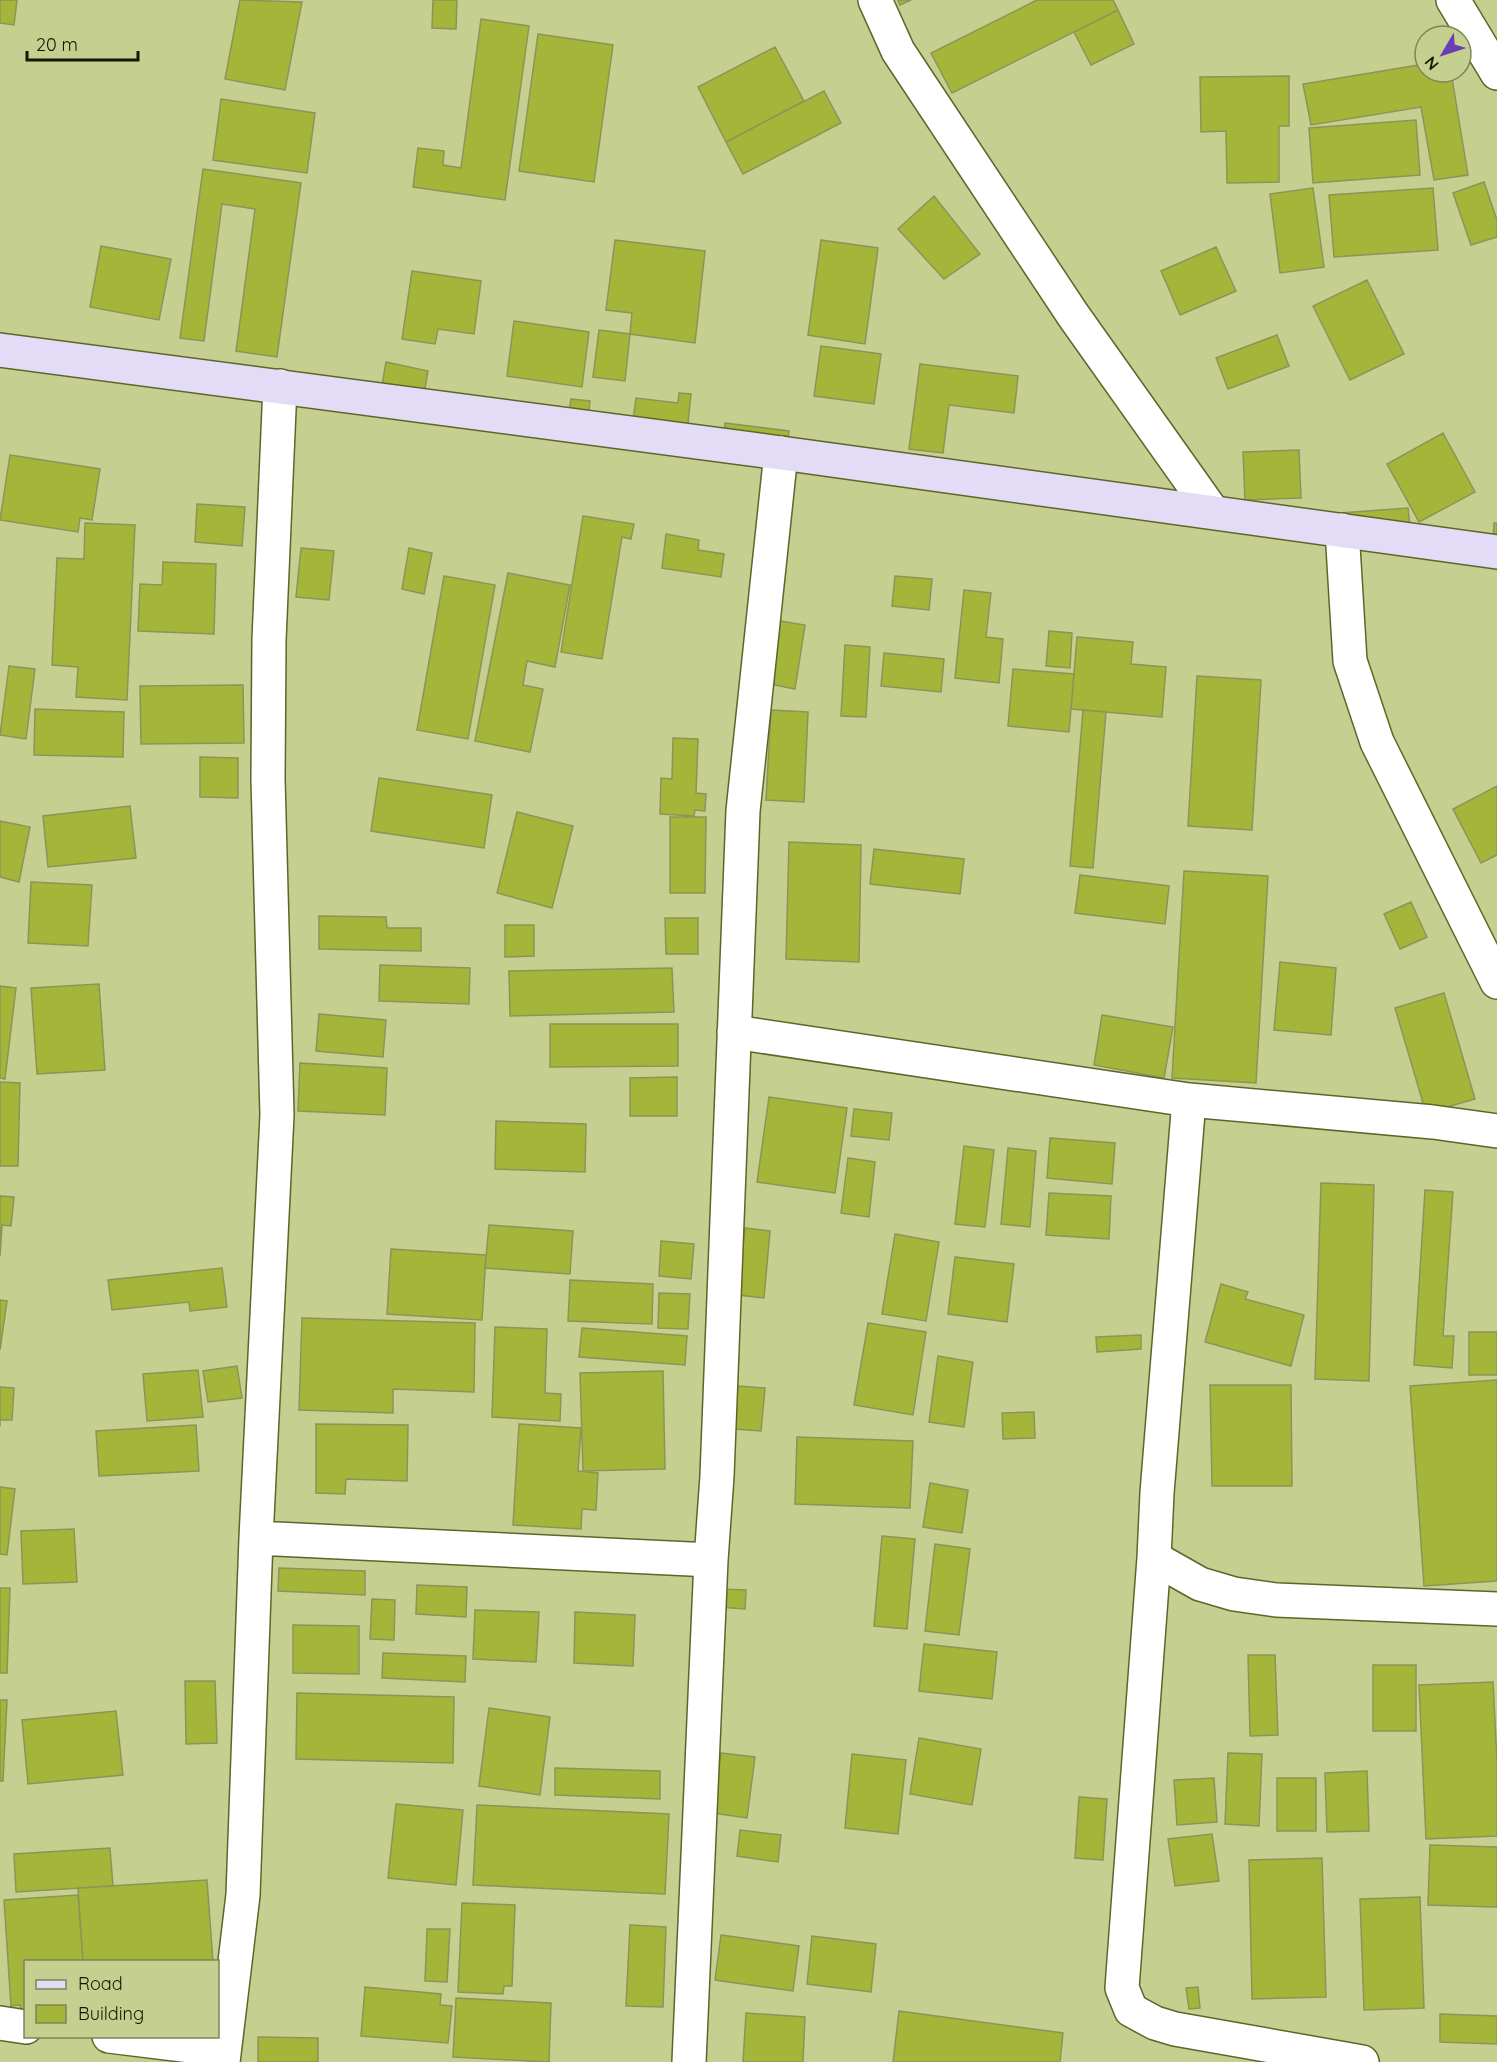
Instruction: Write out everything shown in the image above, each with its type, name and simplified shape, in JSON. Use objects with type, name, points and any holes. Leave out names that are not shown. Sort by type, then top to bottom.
[{"type":"street","points":[[875,0],[898,51],[1073,315],[1212,511]]},
{"type":"street","points":[[1454,0],[1497,73]]},
{"type":"street","points":[[0,350],[1212,511],[1497,552]]},
{"type":"street","points":[[115,2038],[223,2056],[243,1895],[256,1538],[277,1115],[268,779],[269,639],[280,386]]},
{"type":"street","points":[[689,2062],[711,1560],[717,1476],[742,811],[781,453]]},
{"type":"street","points":[[1342,530],[1350,661],[1377,742],[1497,982]]},
{"type":"street","points":[[734,1032],[1190,1100],[1433,1122],[1497,1131]]},
{"type":"street","points":[[1190,1100],[1157,1493],[1122,1988],[1131,2010],[1155,2023],[1175,2030],[1362,2062]]},
{"type":"street","points":[[256,1538],[711,1560]]},
{"type":"street","points":[[1154,1558],[1200,1584],[1234,1594],[1276,1600],[1497,1609]]},
{"type":"street","points":[[0,2023],[24,2027]]},
{"type":"building","points":[[0,0],[17,0],[14,25],[0,23]]},
{"type":"building","points":[[240,0],[302,2],[285,90],[225,79]]},
{"type":"building","points":[[433,0],[457,0],[456,29],[432,28]]},
{"type":"building","points":[[898,0],[911,0],[900,5]]},
{"type":"building","points":[[1037,0],[1113,0],[1118,10],[952,93],[931,53]]},
{"type":"building","points":[[1118,10],[1134,44],[1091,65],[1074,32]]},
{"type":"building","points":[[481,19],[529,26],[505,200],[413,187],[418,148],[444,151],[443,165],[461,168]]},
{"type":"building","points":[[538,34],[613,45],[594,182],[519,171]]},
{"type":"building","points":[[775,47],[804,101],[726,142],[698,87]]},
{"type":"building","points":[[1413,66],[1413,84],[1453,84],[1468,175],[1434,180],[1421,107],[1311,125],[1303,84]]},
{"type":"building","points":[[1289,76],[1289,126],[1279,126],[1279,182],[1227,183],[1226,131],[1201,132],[1200,77]]},
{"type":"building","points":[[824,91],[841,123],[743,174],[726,142]]},
{"type":"building","points":[[221,99],[315,113],[307,173],[213,160]]},
{"type":"building","points":[[1416,120],[1420,175],[1313,183],[1309,128]]},
{"type":"building","points":[[203,169],[301,183],[277,357],[236,351],[255,209],[222,204],[204,341],[180,338]]},
{"type":"building","points":[[1484,182],[1497,220],[1497,237],[1471,245],[1453,193]]},
{"type":"building","points":[[1313,188],[1324,267],[1280,273],[1270,194]]},
{"type":"building","points":[[1433,188],[1438,250],[1334,257],[1329,195]]},
{"type":"building","points":[[934,196],[980,254],[944,279],[898,229]]},
{"type":"building","points":[[615,240],[705,251],[695,343],[630,334],[632,313],[606,310]]},
{"type":"building","points":[[821,240],[878,248],[865,344],[808,335]]},
{"type":"building","points":[[101,246],[171,259],[159,320],[90,307]]},
{"type":"building","points":[[1216,247],[1236,291],[1180,315],[1161,271]]},
{"type":"building","points":[[412,271],[481,281],[474,334],[438,329],[435,344],[402,339]]},
{"type":"building","points":[[1367,280],[1404,354],[1350,380],[1313,306]]},
{"type":"building","points":[[514,321],[589,332],[582,387],[507,376]]},
{"type":"building","points":[[599,330],[630,334],[625,381],[593,377]]},
{"type":"building","points":[[1277,335],[1289,366],[1228,389],[1216,358]]},
{"type":"building","points":[[821,346],[881,354],[874,404],[814,396]]},
{"type":"building","points":[[386,362],[428,371],[423,400],[381,391]]},
{"type":"building","points":[[920,364],[1018,376],[1014,413],[949,405],[943,453],[909,449]]},
{"type":"building","points":[[679,393],[691,394],[687,434],[632,428],[636,398],[678,403]]},
{"type":"building","points":[[571,399],[590,401],[588,420],[568,418]]},
{"type":"building","points":[[725,423],[789,431],[785,463],[722,456]]},
{"type":"building","points":[[1443,433],[1475,492],[1419,522],[1387,464]]},
{"type":"building","points":[[1299,450],[1301,498],[1245,500],[1243,452]]},
{"type":"building","points":[[10,455],[100,469],[92,520],[80,518],[78,532],[0,520]]},
{"type":"building","points":[[197,504],[245,507],[242,546],[195,542]]},
{"type":"building","points":[[1408,508],[1411,535],[1326,514]]},
{"type":"building","points":[[583,516],[634,524],[631,539],[622,537],[602,659],[561,652]]},
{"type":"building","points":[[85,523],[135,525],[127,700],[76,697],[78,667],[52,665],[57,558],[84,559]]},
{"type":"building","points":[[1494,523],[1497,523],[1497,561],[1492,561]]},
{"type":"building","points":[[666,534],[699,540],[698,550],[724,554],[721,577],[662,568]]},
{"type":"building","points":[[301,548],[334,551],[329,600],[296,597]]},
{"type":"building","points":[[409,548],[432,553],[424,594],[402,589]]},
{"type":"building","points":[[163,562],[216,564],[214,634],[138,631],[140,584],[162,585]]},
{"type":"building","points":[[508,573],[570,585],[555,667],[527,661],[523,685],[543,689],[530,752],[475,741]]},
{"type":"building","points":[[444,576],[495,585],[468,739],[417,730]]},
{"type":"building","points":[[895,576],[932,579],[929,610],[892,606]]},
{"type":"building","points":[[964,590],[991,593],[986,637],[1003,639],[999,683],[955,678]]},
{"type":"building","points":[[780,621],[805,625],[795,689],[770,684]]},
{"type":"building","points":[[1049,631],[1072,633],[1070,668],[1046,666]]},
{"type":"building","points":[[1077,637],[1133,642],[1131,664],[1166,667],[1162,717],[1071,709]]},
{"type":"building","points":[[845,645],[870,647],[866,717],[841,716]]},
{"type":"building","points":[[884,653],[944,659],[941,692],[881,686]]},
{"type":"building","points":[[9,666],[35,669],[26,739],[0,735]]},
{"type":"building","points":[[1013,669],[1074,674],[1069,732],[1008,726]]},
{"type":"building","points":[[1197,676],[1261,680],[1252,830],[1188,826]]},
{"type":"building","points":[[243,685],[244,743],[141,744],[140,686]]},
{"type":"building","points":[[35,709],[124,712],[123,757],[34,755]]},
{"type":"building","points":[[771,710],[808,712],[804,802],[766,800]]},
{"type":"building","points":[[1083,710],[1106,712],[1093,868],[1070,866]]},
{"type":"building","points":[[673,738],[698,739],[696,793],[706,794],[705,811],[695,810],[694,816],[660,814],[661,778],[672,779]]},
{"type":"building","points":[[200,757],[238,758],[238,798],[200,797]]},
{"type":"building","points":[[379,778],[492,795],[484,848],[371,831]]},
{"type":"building","points":[[1497,786],[1497,855],[1481,863],[1453,809]]},
{"type":"building","points":[[130,806],[136,858],[48,867],[43,816]]},
{"type":"building","points":[[517,812],[573,826],[552,908],[497,893]]},
{"type":"building","points":[[670,817],[706,817],[705,893],[670,893]]},
{"type":"building","points":[[0,821],[30,827],[19,882],[0,877]]},
{"type":"building","points":[[789,842],[861,845],[859,962],[786,959]]},
{"type":"building","points":[[874,849],[964,859],[960,894],[870,884]]},
{"type":"building","points":[[1184,871],[1268,876],[1256,1083],[1172,1078]]},
{"type":"building","points":[[1080,875],[1169,886],[1165,924],[1075,913]]},
{"type":"building","points":[[31,882],[92,885],[88,946],[28,943]]},
{"type":"building","points":[[1411,902],[1427,937],[1400,949],[1384,914]]},
{"type":"building","points":[[319,916],[386,917],[387,928],[421,928],[421,951],[319,949]]},
{"type":"building","points":[[665,918],[698,918],[698,954],[666,954]]},
{"type":"building","points":[[505,925],[534,925],[534,956],[505,957]]},
{"type":"building","points":[[1280,962],[1336,968],[1331,1035],[1274,1030]]},
{"type":"building","points":[[380,965],[470,968],[469,1004],[379,1001]]},
{"type":"building","points":[[672,968],[674,1012],[510,1016],[509,971]]},
{"type":"building","points":[[99,984],[105,1070],[37,1074],[31,988]]},
{"type":"building","points":[[0,986],[16,988],[5,1079],[0,1078]]},
{"type":"building","points":[[1444,993],[1475,1099],[1426,1113],[1395,1008]]},
{"type":"building","points":[[319,1014],[386,1020],[383,1057],[316,1051]]},
{"type":"building","points":[[1102,1015],[1173,1027],[1164,1078],[1094,1065]]},
{"type":"building","points":[[550,1024],[678,1024],[678,1066],[550,1067]]},
{"type":"building","points":[[300,1063],[387,1068],[385,1115],[298,1111]]},
{"type":"building","points":[[677,1077],[677,1116],[630,1116],[630,1078]]},
{"type":"building","points":[[0,1082],[20,1083],[18,1166],[0,1166]]},
{"type":"building","points":[[769,1097],[847,1108],[835,1193],[757,1182]]},
{"type":"building","points":[[854,1109],[892,1113],[889,1140],[851,1136]]},
{"type":"building","points":[[496,1121],[586,1124],[585,1172],[495,1169]]},
{"type":"building","points":[[1050,1138],[1115,1143],[1112,1184],[1047,1178]]},
{"type":"building","points":[[964,1146],[994,1150],[985,1227],[955,1224]]},
{"type":"building","points":[[1008,1148],[1036,1151],[1030,1227],[1001,1224]]},
{"type":"building","points":[[848,1158],[875,1162],[869,1217],[841,1213]]},
{"type":"building","points":[[1321,1183],[1374,1185],[1369,1381],[1315,1379]]},
{"type":"building","points":[[1425,1190],[1453,1192],[1443,1336],[1454,1336],[1452,1368],[1414,1365]]},
{"type":"building","points":[[1049,1193],[1111,1196],[1109,1239],[1046,1235]]},
{"type":"building","points":[[0,1196],[14,1197],[11,1226],[2,1225],[0,1256]]},
{"type":"building","points":[[489,1225],[573,1231],[570,1274],[485,1268]]},
{"type":"building","points":[[745,1228],[770,1231],[764,1298],[738,1295]]},
{"type":"building","points":[[895,1234],[939,1242],[926,1321],[882,1314]]},
{"type":"building","points":[[661,1241],[694,1244],[691,1279],[659,1276]]},
{"type":"building","points":[[391,1249],[486,1255],[482,1320],[387,1314]]},
{"type":"building","points":[[955,1257],[1014,1264],[1007,1322],[948,1314]]},
{"type":"building","points":[[222,1268],[227,1307],[190,1311],[189,1302],[112,1310],[108,1280]]},
{"type":"building","points":[[570,1280],[653,1284],[652,1324],[568,1321]]},
{"type":"building","points":[[1221,1284],[1248,1292],[1245,1299],[1304,1315],[1291,1366],[1205,1342]]},
{"type":"building","points":[[659,1293],[690,1294],[688,1329],[658,1328]]},
{"type":"building","points":[[0,1300],[7,1301],[0,1350]]},
{"type":"building","points":[[302,1318],[475,1323],[474,1392],[393,1389],[393,1413],[299,1410]]},
{"type":"building","points":[[868,1323],[926,1332],[913,1415],[854,1405]]},
{"type":"building","points":[[495,1327],[547,1329],[545,1393],[561,1394],[560,1421],[492,1417]]},
{"type":"building","points":[[582,1328],[687,1336],[685,1365],[579,1357]]},
{"type":"building","points":[[1469,1332],[1497,1332],[1497,1375],[1469,1375]]},
{"type":"building","points":[[1141,1335],[1141,1349],[1097,1352],[1096,1337]]},
{"type":"building","points":[[938,1356],[973,1362],[964,1427],[929,1422]]},
{"type":"building","points":[[237,1366],[242,1398],[208,1402],[203,1371]]},
{"type":"building","points":[[198,1370],[203,1417],[147,1421],[143,1374]]},
{"type":"building","points":[[663,1371],[665,1469],[583,1471],[580,1373]]},
{"type":"building","points":[[1497,1380],[1497,1581],[1424,1586],[1410,1386]]},
{"type":"building","points":[[1210,1385],[1291,1385],[1292,1486],[1212,1486]]},
{"type":"building","points":[[738,1386],[765,1388],[761,1431],[734,1429]]},
{"type":"building","points":[[0,1387],[14,1388],[12,1420],[0,1420]]},
{"type":"building","points":[[1034,1412],[1035,1438],[1003,1439],[1002,1413]]},
{"type":"building","points":[[316,1424],[408,1425],[407,1481],[346,1479],[345,1494],[316,1493]]},
{"type":"building","points":[[519,1424],[581,1428],[578,1471],[598,1473],[596,1510],[582,1509],[581,1529],[513,1525]]},
{"type":"building","points":[[196,1425],[199,1471],[99,1476],[96,1431]]},
{"type":"building","points":[[797,1437],[913,1441],[910,1508],[795,1504]]},
{"type":"building","points":[[930,1483],[968,1490],[962,1533],[923,1527]]},
{"type":"building","points":[[0,1487],[15,1489],[7,1555],[0,1554]]},
{"type":"building","points":[[74,1529],[77,1582],[23,1584],[21,1531]]},
{"type":"building","points":[[882,1536],[915,1539],[907,1629],[874,1626]]},
{"type":"building","points":[[935,1544],[970,1549],[959,1635],[925,1631]]},
{"type":"building","points":[[279,1568],[365,1571],[365,1595],[278,1591]]},
{"type":"building","points":[[417,1585],[467,1587],[466,1617],[416,1614]]},
{"type":"building","points":[[0,1588],[10,1588],[7,1673],[0,1673]]},
{"type":"building","points":[[720,1589],[746,1590],[745,1609],[719,1607]]},
{"type":"building","points":[[372,1599],[395,1600],[394,1640],[370,1639]]},
{"type":"building","points":[[475,1610],[539,1612],[536,1662],[473,1659]]},
{"type":"building","points":[[575,1612],[635,1615],[633,1666],[574,1663]]},
{"type":"building","points":[[293,1625],[359,1626],[359,1674],[293,1673]]},
{"type":"building","points":[[924,1644],[997,1652],[992,1699],[919,1691]]},
{"type":"building","points":[[383,1653],[466,1656],[465,1682],[382,1678]]},
{"type":"building","points":[[1248,1655],[1275,1655],[1278,1735],[1250,1736]]},
{"type":"building","points":[[1373,1665],[1416,1665],[1416,1731],[1373,1731]]},
{"type":"building","points":[[185,1681],[215,1681],[217,1743],[186,1744]]},
{"type":"building","points":[[1493,1682],[1497,1761],[1497,1836],[1426,1839],[1419,1685]]},
{"type":"building","points":[[297,1693],[454,1697],[453,1763],[296,1759]]},
{"type":"building","points":[[0,1700],[7,1700],[3,1781],[0,1781]]},
{"type":"building","points":[[489,1708],[550,1717],[540,1795],[479,1786]]},
{"type":"building","points":[[116,1711],[123,1775],[28,1784],[22,1720]]},
{"type":"building","points":[[919,1738],[981,1749],[972,1805],[910,1794]]},
{"type":"building","points":[[721,1753],[755,1757],[747,1818],[713,1813]]},
{"type":"building","points":[[1228,1753],[1262,1754],[1259,1826],[1225,1824]]},
{"type":"building","points":[[852,1754],[906,1760],[898,1834],[845,1828]]},
{"type":"building","points":[[555,1768],[660,1771],[660,1799],[555,1795]]},
{"type":"building","points":[[1367,1771],[1369,1831],[1327,1832],[1325,1773]]},
{"type":"building","points":[[1214,1778],[1217,1822],[1177,1825],[1174,1780]]},
{"type":"building","points":[[1277,1778],[1316,1778],[1316,1831],[1277,1831]]},
{"type":"building","points":[[1079,1797],[1107,1799],[1103,1860],[1075,1858]]},
{"type":"building","points":[[396,1804],[463,1810],[456,1885],[388,1878]]},
{"type":"building","points":[[477,1805],[669,1814],[665,1894],[473,1885]]},
{"type":"building","points":[[740,1830],[781,1835],[778,1862],[737,1856]]},
{"type":"building","points":[[1212,1834],[1219,1881],[1175,1886],[1168,1839]]},
{"type":"building","points":[[1430,1845],[1497,1847],[1497,1907],[1428,1905]]},
{"type":"building","points":[[110,1848],[113,1886],[16,1892],[14,1854]]},
{"type":"building","points":[[1322,1858],[1326,1997],[1252,1999],[1249,1860]]},
{"type":"building","points":[[207,1880],[213,1960],[83,1960],[78,1888]]},
{"type":"building","points":[[78,1895],[83,1960],[24,1960],[24,2021],[21,2022],[20,2005],[11,2006],[4,1900]]},
{"type":"building","points":[[1420,1897],[1424,2008],[1364,2010],[1360,1899]]},
{"type":"building","points":[[462,1903],[515,1905],[512,1986],[504,1986],[503,1994],[458,1992]]},
{"type":"building","points":[[630,1925],[666,1927],[663,2007],[626,2006]]},
{"type":"building","points":[[427,1929],[450,1929],[447,1982],[425,1981]]},
{"type":"building","points":[[721,1935],[799,1946],[793,1991],[715,1980]]},
{"type":"building","points":[[812,1936],[876,1944],[871,1992],[807,1984]]},
{"type":"building","points":[[365,1987],[441,1994],[440,2005],[452,2006],[448,2043],[361,2036]]},
{"type":"building","points":[[1198,1987],[1200,2008],[1189,2009],[1186,1988]]},
{"type":"building","points":[[456,1998],[551,2003],[549,2062],[453,2057]]},
{"type":"building","points":[[899,2011],[1063,2033],[1060,2062],[893,2062]]},
{"type":"building","points":[[746,2013],[805,2017],[803,2062],[743,2062]]},
{"type":"building","points":[[1440,2014],[1497,2016],[1497,2044],[1440,2042]]},
{"type":"building","points":[[258,2037],[318,2038],[318,2062],[258,2062]]}]
